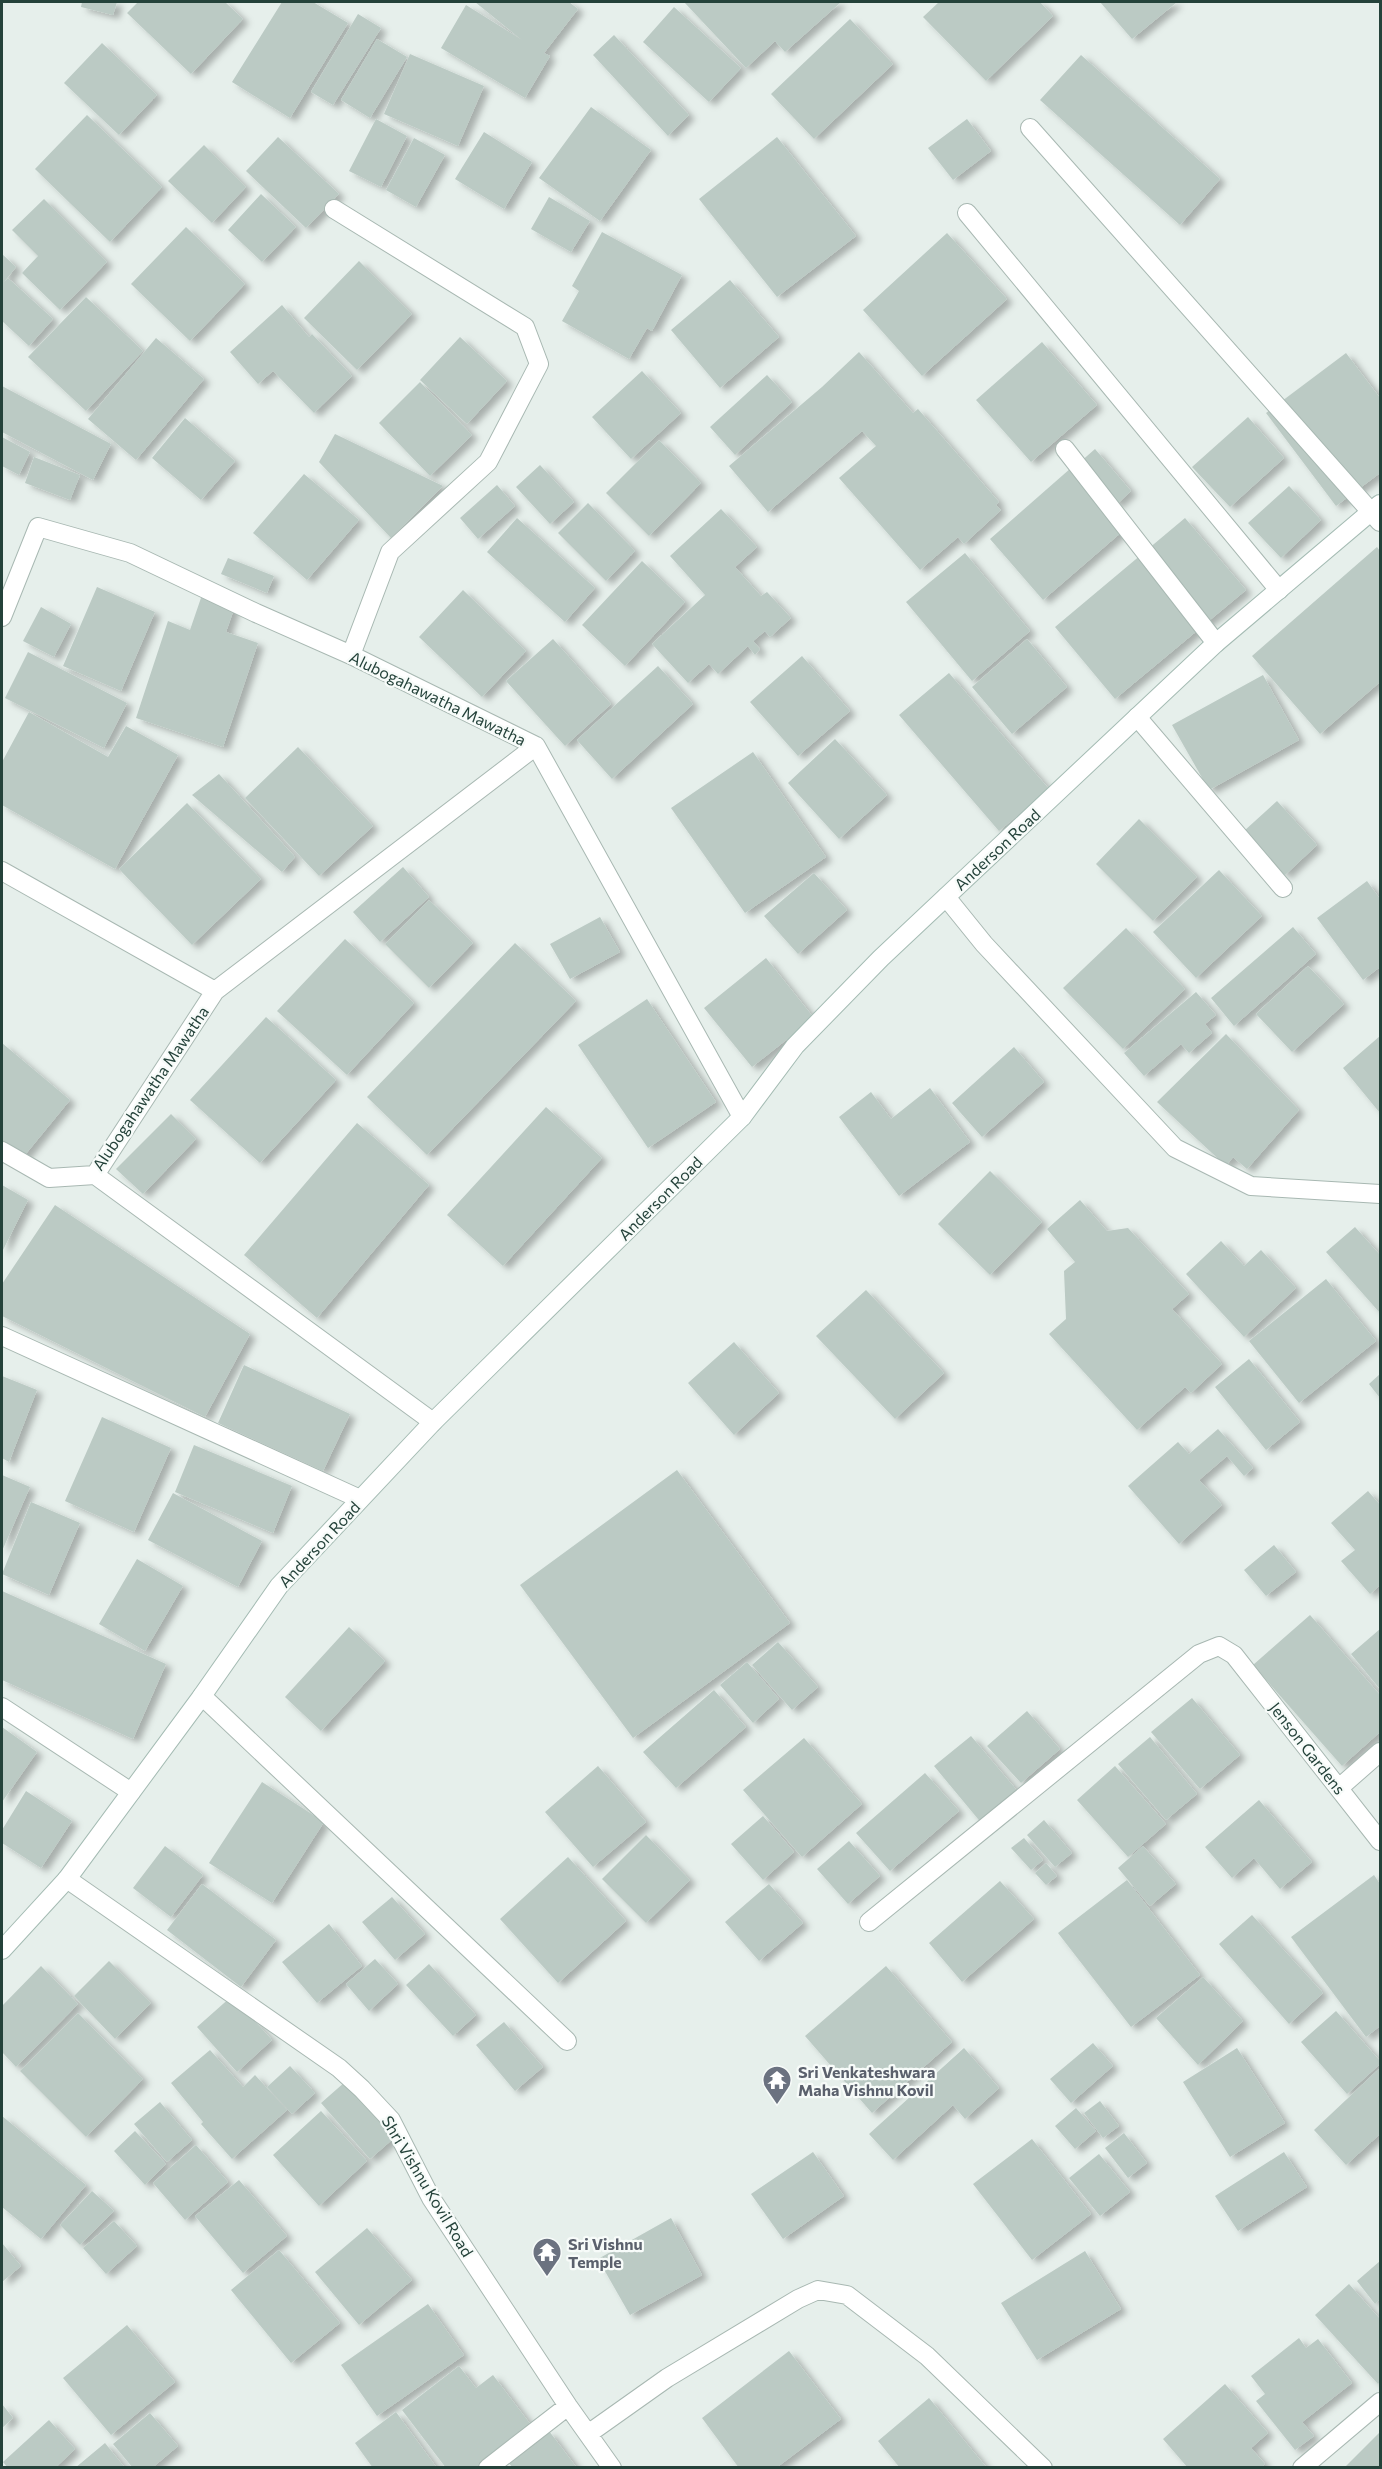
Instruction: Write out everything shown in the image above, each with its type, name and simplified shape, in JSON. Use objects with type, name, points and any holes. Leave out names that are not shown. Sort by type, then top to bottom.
[{"type":"street","points":[[1030,128],[1378,513]]},
{"type":"street","points":[[333,209],[525,327],[539,364],[488,462],[390,552],[351,655]]},
{"type":"street","points":[[967,213],[1279,590]]},
{"type":"street","points":[[1065,449],[1216,643]]},
{"type":"street","name":"Anderson Road","points":[[2,1950],[67,1880],[202,1696],[279,1586],[433,1422],[742,1118],[795,1046],[881,958],[1216,643],[1279,590],[1378,513]]},
{"type":"street","name":"Alubogahawatha Mawatha","points":[[2,617],[38,527],[130,552],[256,613],[351,655],[536,746],[742,1118]]},
{"type":"street","points":[[1137,717],[1283,888]]},
{"type":"street","points":[[215,991],[536,746]]},
{"type":"street","name":"Alubogahawatha Mawatha","points":[[2,871],[215,991],[95,1175],[49,1178],[2,1151]]},
{"type":"street","points":[[946,897],[984,944],[1175,1148],[1251,1186],[1380,1194]]},
{"type":"street","points":[[95,1175],[433,1422]]},
{"type":"street","points":[[2,1336],[360,1499]]},
{"type":"street","name":"Jenson Gardens","points":[[868,1922],[1199,1654],[1219,1646],[1234,1655],[1380,1840]]},
{"type":"street","points":[[202,1696],[567,2041]]},
{"type":"street","points":[[2,1707],[131,1792]]},
{"type":"street","points":[[1339,1788],[1380,1752]]},
{"type":"street","name":"Shri Vishnu Kovil Road","points":[[67,1880],[339,2068],[391,2120],[431,2198],[568,2406],[612,2468]]},
{"type":"street","points":[[588,2434],[668,2378],[818,2290],[847,2295],[927,2356],[1044,2468]]},
{"type":"street","points":[[1302,2468],[1380,2402]]},
{"type":"street","points":[[488,2468],[568,2406]]},
{"type":"building","points":[[82,2],[117,2],[113,15],[81,7]]},
{"type":"building","points":[[138,2],[225,2],[243,19],[191,74],[127,13]]},
{"type":"building","points":[[282,2],[313,2],[348,23],[290,118],[232,82]]},
{"type":"building","points":[[475,2],[569,2],[578,9],[544,53],[550,56],[525,98],[441,48],[466,5],[522,40]]},
{"type":"building","points":[[684,2],[841,2],[785,52],[775,41],[746,68]]},
{"type":"building","points":[[939,2],[1040,2],[1053,16],[986,81],[923,17]]},
{"type":"building","points":[[1100,2],[1177,2],[1132,39]]},
{"type":"building","points":[[674,7],[741,68],[709,102],[643,42]]},
{"type":"building","points":[[358,14],[381,28],[333,105],[311,92]]},
{"type":"building","points":[[850,19],[893,64],[814,139],[771,94]]},
{"type":"building","points":[[614,35],[689,115],[668,136],[593,55]]},
{"type":"building","points":[[377,39],[407,57],[370,118],[341,100]]},
{"type":"building","points":[[102,43],[157,95],[119,135],[64,83]]},
{"type":"building","points":[[410,54],[484,86],[458,146],[384,114]]},
{"type":"building","points":[[1081,55],[1220,179],[1180,225],[1040,100]]},
{"type":"building","points":[[591,107],[651,150],[600,221],[539,178]]},
{"type":"building","points":[[87,115],[162,187],[110,242],[35,169]]},
{"type":"building","points":[[376,119],[407,136],[381,187],[349,171]]},
{"type":"building","points":[[967,119],[991,151],[953,180],[928,148]]},
{"type":"building","points":[[484,132],[532,162],[504,209],[455,179]]},
{"type":"building","points":[[278,137],[339,194],[306,228],[246,171]]},
{"type":"building","points":[[777,137],[856,236],[777,297],[699,199]]},
{"type":"building","points":[[414,138],[445,155],[416,207],[386,190]]},
{"type":"building","points":[[204,145],[246,187],[212,223],[168,181]]},
{"type":"building","points":[[261,194],[296,227],[262,262],[228,230]]},
{"type":"building","points":[[549,197],[590,221],[571,252],[531,229]]},
{"type":"building","points":[[44,199],[107,262],[60,310],[22,273],[38,256],[12,230]]},
{"type":"building","points":[[186,227],[245,284],[190,341],[131,284]]},
{"type":"building","points":[[602,232],[682,275],[652,331],[647,328],[629,359],[562,321],[579,291],[572,286]]},
{"type":"building","points":[[947,233],[1007,299],[922,376],[863,310]]},
{"type":"building","points":[[2,254],[16,267],[4,282],[8,278],[53,319],[29,346],[2,321]]},
{"type":"building","points":[[359,261],[412,314],[357,370],[304,318]]},
{"type":"building","points":[[730,280],[779,337],[720,388],[671,330]]},
{"type":"building","points":[[86,297],[143,351],[86,411],[28,357]]},
{"type":"building","points":[[282,305],[309,337],[312,334],[352,376],[314,413],[273,371],[258,384],[230,352]]},
{"type":"building","points":[[460,337],[507,381],[467,424],[420,380]]},
{"type":"building","points":[[156,338],[204,379],[136,460],[88,419]]},
{"type":"building","points":[[1042,342],[1097,405],[1031,462],[976,400]]},
{"type":"building","points":[[859,352],[913,413],[918,409],[999,502],[996,505],[1001,510],[964,544],[958,537],[920,570],[839,478],[876,446],[862,431],[768,512],[729,466],[822,387]]},
{"type":"building","points":[[1346,353],[1380,398],[1380,473],[1336,506],[1266,413]]},
{"type":"building","points":[[642,371],[681,413],[631,459],[592,417]]},
{"type":"building","points":[[767,375],[792,402],[735,455],[710,427]]},
{"type":"building","points":[[420,382],[472,435],[430,476],[379,423]]},
{"type":"building","points":[[2,386],[111,444],[93,480],[2,432]]},
{"type":"building","points":[[1248,417],[1284,458],[1230,507],[1192,467]]},
{"type":"building","points":[[185,418],[235,461],[201,500],[152,458]]},
{"type":"building","points":[[335,434],[443,486],[391,538],[319,462]]},
{"type":"building","points":[[2,437],[30,452],[19,475],[2,466]]},
{"type":"building","points":[[659,440],[701,483],[649,536],[606,493]]},
{"type":"building","points":[[1095,449],[1131,491],[1116,505],[1079,463]]},
{"type":"building","points":[[34,457],[80,475],[70,500],[25,483]]},
{"type":"building","points":[[540,465],[574,502],[550,524],[516,487]]},
{"type":"building","points":[[1071,468],[1124,530],[1043,600],[990,539]]},
{"type":"building","points":[[304,474],[359,520],[307,580],[253,533]]},
{"type":"building","points":[[497,485],[515,506],[478,539],[460,518]]},
{"type":"building","points":[[1289,486],[1321,520],[1281,558],[1248,523]]},
{"type":"building","points":[[588,503],[635,551],[606,581],[558,533]]},
{"type":"building","points":[[721,509],[757,547],[735,567],[761,596],[767,592],[791,618],[770,637],[765,631],[753,641],[760,649],[755,655],[748,646],[718,674],[709,664],[688,683],[652,644],[705,595],[670,556]]},
{"type":"building","points":[[517,518],[595,588],[565,622],[487,552]]},
{"type":"building","points":[[1185,518],[1246,590],[1115,699],[1055,627]]},
{"type":"building","points":[[1377,547],[1380,551],[1380,682],[1320,734],[1252,656]]},
{"type":"building","points":[[965,553],[1030,631],[972,681],[906,602]]},
{"type":"building","points":[[228,558],[274,576],[267,593],[221,574]]},
{"type":"building","points":[[642,561],[685,602],[625,666],[582,625]]},
{"type":"building","points":[[97,587],[155,612],[121,691],[63,666]]},
{"type":"building","points":[[463,590],[526,651],[482,697],[419,637]]},
{"type":"building","points":[[202,595],[235,606],[226,632],[258,643],[223,747],[136,718],[168,621],[190,630]]},
{"type":"building","points":[[41,607],[71,624],[54,657],[23,641]]},
{"type":"building","points":[[553,639],[611,704],[565,746],[506,681]]},
{"type":"building","points":[[1027,639],[1067,687],[1012,734],[972,687]]},
{"type":"building","points":[[28,652],[127,703],[104,748],[5,698]]},
{"type":"building","points":[[802,656],[850,711],[798,756],[750,702]]},
{"type":"building","points":[[658,666],[693,704],[612,779],[577,740]]},
{"type":"building","points":[[949,673],[1049,789],[999,831],[899,715]]},
{"type":"building","points":[[1263,675],[1299,740],[1209,790],[1172,725]]},
{"type":"building","points":[[29,712],[108,757],[126,726],[178,755],[115,869],[2,805],[2,762]]},
{"type":"building","points":[[835,739],[887,795],[839,839],[788,783]]},
{"type":"building","points":[[298,747],[373,826],[319,876],[245,798]]},
{"type":"building","points":[[753,752],[826,857],[745,913],[671,808]]},
{"type":"building","points":[[219,774],[295,857],[282,872],[192,795]]},
{"type":"building","points":[[1277,801],[1317,845],[1285,875],[1244,831]]},
{"type":"building","points":[[187,803],[261,879],[192,945],[119,869]]},
{"type":"building","points":[[1139,819],[1197,877],[1153,921],[1096,864]]},
{"type":"building","points":[[403,867],[429,897],[380,942],[353,912]]},
{"type":"building","points":[[1219,870],[1262,916],[1196,978],[1153,932]]},
{"type":"building","points":[[814,873],[847,910],[798,954],[764,916]]},
{"type":"building","points":[[1367,881],[1380,899],[1380,967],[1363,980],[1317,918]]},
{"type":"building","points":[[429,900],[473,943],[429,988],[385,944]]},
{"type":"building","points":[[600,917],[620,952],[570,979],[550,944]]},
{"type":"building","points":[[1293,927],[1316,954],[1234,1026],[1211,998]]},
{"type":"building","points":[[1126,928],[1185,989],[1123,1049],[1063,988]]},
{"type":"building","points":[[345,939],[414,1003],[347,1075],[277,1011]]},
{"type":"building","points":[[515,943],[576,1001],[427,1155],[367,1097]]},
{"type":"building","points":[[766,958],[814,1018],[752,1067],[704,1008]]},
{"type":"building","points":[[1308,966],[1344,1004],[1292,1052],[1256,1014]]},
{"type":"building","points":[[1196,992],[1216,1015],[1205,1024],[1212,1033],[1189,1053],[1181,1044],[1144,1076],[1124,1053]]},
{"type":"building","points":[[647,999],[716,1102],[648,1148],[578,1045]]},
{"type":"building","points":[[266,1017],[336,1080],[260,1163],[190,1100]]},
{"type":"building","points":[[1226,1034],[1299,1110],[1247,1169],[1233,1157],[1226,1166],[1157,1102]]},
{"type":"building","points":[[1380,1036],[1380,1113],[1343,1068]]},
{"type":"building","points":[[2,1043],[70,1100],[20,1161],[2,1145]]},
{"type":"building","points":[[1014,1047],[1044,1082],[982,1137],[952,1103]]},
{"type":"building","points":[[930,1088],[970,1142],[899,1196],[839,1117],[871,1092],[891,1119]]},
{"type":"building","points":[[546,1107],[602,1158],[503,1266],[447,1215]]},
{"type":"building","points":[[171,1114],[196,1139],[143,1194],[116,1169]]},
{"type":"building","points":[[357,1123],[429,1185],[317,1318],[244,1255]]},
{"type":"building","points":[[990,1171],[1042,1222],[990,1275],[938,1224]]},
{"type":"building","points":[[2,1185],[28,1200],[2,1252]]},
{"type":"building","points":[[1080,1200],[1107,1231],[1128,1228],[1189,1294],[1172,1309],[1222,1364],[1191,1393],[1185,1387],[1137,1430],[1049,1334],[1066,1319],[1064,1271],[1075,1262],[1047,1229]]},
{"type":"building","points":[[55,1205],[250,1334],[205,1417],[2,1316],[2,1284]]},
{"type":"building","points":[[1355,1227],[1380,1255],[1380,1313],[1326,1252]]},
{"type":"building","points":[[1221,1241],[1244,1266],[1261,1250],[1296,1288],[1244,1337],[1186,1274]]},
{"type":"building","points":[[1326,1279],[1376,1341],[1299,1403],[1249,1341]]},
{"type":"building","points":[[866,1290],[944,1373],[895,1419],[816,1336]]},
{"type":"building","points":[[734,1342],[779,1393],[734,1435],[688,1383]]},
{"type":"building","points":[[1249,1359],[1300,1422],[1266,1450],[1215,1387]]},
{"type":"building","points":[[244,1365],[350,1414],[323,1471],[218,1423]]},
{"type":"building","points":[[1380,1374],[1380,1398],[1369,1384]]},
{"type":"building","points":[[2,1376],[37,1390],[9,1462],[2,1458]]},
{"type":"building","points":[[102,1417],[171,1448],[134,1532],[65,1501]]},
{"type":"building","points":[[1218,1429],[1253,1468],[1244,1476],[1227,1456],[1199,1480],[1222,1505],[1179,1544],[1128,1486],[1178,1442],[1189,1454]]},
{"type":"building","points":[[194,1445],[292,1486],[273,1533],[175,1492]]},
{"type":"building","points":[[677,1470],[790,1623],[633,1738],[520,1585]]},
{"type":"building","points":[[2,1475],[30,1487],[2,1551]]},
{"type":"building","points":[[1368,1491],[1380,1505],[1380,1585],[1370,1594],[1341,1561],[1355,1550],[1331,1523]]},
{"type":"building","points":[[173,1493],[262,1541],[238,1587],[148,1540]]},
{"type":"building","points":[[31,1502],[80,1523],[49,1595],[2,1574]]},
{"type":"building","points":[[1274,1545],[1296,1572],[1266,1596],[1244,1570]]},
{"type":"building","points":[[137,1559],[183,1586],[145,1651],[99,1624]]},
{"type":"building","points":[[2,1591],[166,1664],[133,1739],[2,1680]]},
{"type":"building","points":[[1310,1615],[1380,1695],[1380,1732],[1342,1766],[1253,1665]]},
{"type":"building","points":[[349,1627],[385,1661],[321,1731],[285,1697]]},
{"type":"building","points":[[1380,1629],[1380,1689],[1351,1654]]},
{"type":"building","points":[[778,1642],[818,1687],[792,1710],[752,1665]]},
{"type":"building","points":[[747,1662],[779,1699],[753,1723],[720,1685]]},
{"type":"building","points":[[714,1690],[746,1727],[676,1788],[643,1752]]},
{"type":"building","points":[[1192,1698],[1240,1755],[1200,1789],[1151,1732]]},
{"type":"building","points":[[1027,1711],[1060,1749],[1021,1783],[987,1746]]},
{"type":"building","points":[[2,1727],[37,1752],[2,1802]]},
{"type":"building","points":[[971,1736],[1020,1794],[983,1825],[934,1766]]},
{"type":"building","points":[[1150,1737],[1197,1794],[1166,1820],[1118,1764]]},
{"type":"building","points":[[804,1738],[862,1804],[802,1857],[743,1790]]},
{"type":"building","points":[[598,1766],[646,1822],[593,1867],[545,1812]]},
{"type":"building","points":[[1115,1766],[1166,1824],[1128,1857],[1077,1800]]},
{"type":"building","points":[[925,1773],[959,1811],[890,1871],[856,1833]]},
{"type":"building","points":[[262,1782],[324,1822],[272,1903],[209,1863]]},
{"type":"building","points":[[26,1791],[72,1821],[41,1868],[2,1843],[2,1830]]},
{"type":"building","points":[[1259,1800],[1312,1862],[1280,1889],[1254,1858],[1232,1878],[1205,1847]]},
{"type":"building","points":[[763,1816],[794,1852],[763,1880],[731,1844]]},
{"type":"building","points":[[1044,1820],[1072,1853],[1055,1867],[1027,1835]]},
{"type":"building","points":[[646,1835],[690,1880],[646,1923],[602,1879]]},
{"type":"building","points":[[1024,1838],[1043,1860],[1031,1870],[1011,1848]]},
{"type":"building","points":[[849,1841],[880,1876],[848,1904],[817,1869]]},
{"type":"building","points":[[165,1846],[203,1875],[171,1917],[133,1888]]},
{"type":"building","points":[[1143,1846],[1176,1884],[1150,1906],[1118,1868]]},
{"type":"building","points":[[568,1857],[626,1921],[558,1983],[500,1919]]},
{"type":"building","points":[[1046,1863],[1057,1876],[1046,1885],[1035,1873]]},
{"type":"building","points":[[1374,1875],[1380,1884],[1380,2026],[1366,2037],[1291,1937]]},
{"type":"building","points":[[1127,1880],[1200,1975],[1131,2027],[1058,1933]]},
{"type":"building","points":[[1000,1881],[1034,1919],[962,1982],[929,1943]]},
{"type":"building","points":[[202,1884],[276,1940],[241,1987],[167,1930]]},
{"type":"building","points":[[769,1884],[803,1923],[759,1961],[725,1922]]},
{"type":"building","points":[[392,1897],[425,1934],[395,1960],[362,1922]]},
{"type":"building","points":[[1252,1915],[1323,1993],[1289,2024],[1219,1944]]},
{"type":"building","points":[[329,1924],[362,1966],[317,2003],[282,1962]]},
{"type":"building","points":[[375,1959],[398,1984],[369,2011],[346,1984]]},
{"type":"building","points":[[109,1961],[151,2003],[115,2039],[74,1996]]},
{"type":"building","points":[[429,1964],[476,2015],[453,2036],[406,1985]]},
{"type":"building","points":[[41,1966],[78,2004],[16,2067],[2,2052],[2,2006]]},
{"type":"building","points":[[886,1966],[952,2042],[872,2113],[805,2036]]},
{"type":"building","points":[[1203,1977],[1243,2021],[1198,2065],[1156,2018]]},
{"type":"building","points":[[232,1996],[272,2040],[237,2072],[197,2027]]},
{"type":"building","points":[[1336,2011],[1380,2061],[1380,2064],[1347,2094],[1301,2042]]},
{"type":"building","points":[[78,2013],[143,2079],[86,2137],[20,2071]]},
{"type":"building","points":[[504,2022],[543,2067],[515,2091],[476,2045]]},
{"type":"building","points":[[1093,2043],[1113,2066],[1071,2103],[1050,2079]]},
{"type":"building","points":[[964,2048],[999,2088],[965,2119],[953,2105],[893,2160],[869,2134]]},
{"type":"building","points":[[1237,2048],[1285,2123],[1230,2157],[1183,2082]]},
{"type":"building","points":[[210,2050],[243,2087],[255,2075],[287,2110],[232,2159],[201,2124],[203,2122],[171,2083]]},
{"type":"building","points":[[290,2066],[315,2093],[292,2114],[267,2087]]},
{"type":"building","points":[[1380,2068],[1380,2134],[1346,2165],[1314,2130]]},
{"type":"building","points":[[345,2082],[394,2138],[370,2159],[321,2103]]},
{"type":"building","points":[[1100,2101],[1119,2126],[1103,2138],[1084,2113]]},
{"type":"building","points":[[160,2102],[192,2140],[167,2162],[134,2124]]},
{"type":"building","points":[[1076,2108],[1096,2131],[1075,2149],[1055,2126]]},
{"type":"building","points":[[321,2111],[367,2161],[319,2206],[273,2155]]},
{"type":"building","points":[[2,2116],[86,2185],[41,2239],[2,2207]]},
{"type":"building","points":[[135,2131],[166,2164],[145,2185],[114,2151]]},
{"type":"building","points":[[1124,2133],[1147,2163],[1128,2178],[1105,2148]]},
{"type":"building","points":[[1032,2139],[1091,2214],[1032,2260],[973,2184]]},
{"type":"building","points":[[196,2145],[228,2182],[185,2220],[153,2183]]},
{"type":"building","points":[[813,2152],[844,2196],[783,2239],[751,2194]]},
{"type":"building","points":[[1284,2152],[1307,2187],[1238,2231],[1215,2196]]},
{"type":"building","points":[[1099,2154],[1130,2192],[1100,2216],[1069,2178]]},
{"type":"building","points":[[239,2180],[287,2236],[243,2273],[195,2216]]},
{"type":"building","points":[[92,2191],[114,2211],[80,2245],[60,2225]]},
{"type":"building","points":[[671,2218],[702,2275],[630,2315],[598,2259]]},
{"type":"building","points":[[114,2221],[137,2246],[106,2274],[83,2248]]},
{"type":"building","points":[[367,2228],[412,2280],[359,2325],[315,2272]]},
{"type":"building","points":[[2,2243],[21,2266],[2,2282]]},
{"type":"building","points":[[279,2250],[340,2323],[291,2363],[231,2290]]},
{"type":"building","points":[[1085,2251],[1121,2309],[1037,2360],[1001,2303]]},
{"type":"building","points":[[1380,2261],[1380,2299],[1375,2304],[1357,2281]]},
{"type":"building","points":[[1349,2284],[1380,2319],[1380,2382],[1378,2384],[1315,2315]]},
{"type":"building","points":[[428,2304],[464,2355],[377,2416],[341,2365]]},
{"type":"building","points":[[127,2325],[175,2382],[111,2435],[63,2378]]},
{"type":"building","points":[[1299,2338],[1306,2348],[1318,2339],[1352,2383],[1302,2422],[1314,2436],[1295,2450],[1256,2401],[1265,2394],[1251,2376]]},
{"type":"building","points":[[789,2351],[841,2419],[776,2468],[739,2468],[702,2418]]},
{"type":"building","points":[[459,2366],[476,2388],[493,2375],[531,2425],[475,2468],[446,2468],[402,2410]]},
{"type":"building","points":[[1225,2384],[1268,2433],[1251,2448],[1265,2464],[1261,2468],[1188,2468],[1163,2439]]},
{"type":"building","points":[[929,2398],[987,2468],[900,2468],[878,2441]]},
{"type":"building","points":[[2,2404],[13,2418],[2,2428]]},
{"type":"building","points":[[396,2412],[437,2468],[373,2468],[355,2443]]},
{"type":"building","points":[[150,2413],[178,2446],[152,2468],[133,2468],[113,2444]]},
{"type":"building","points":[[49,2420],[75,2449],[55,2468],[8,2468],[3,2462]]},
{"type":"building","points":[[549,2431],[577,2468],[513,2468],[508,2462]]},
{"type":"building","points":[[1380,2432],[1380,2468],[1344,2468]]},
{"type":"building","points":[[105,2443],[125,2468],[75,2468]]},
{"type":"place","name":"Sri Venkateshwara Maha Vishnu Kovil","points":[[777,2106]]},
{"type":"place","name":"Sri Vishnu Temple","points":[[547,2278]]}]
